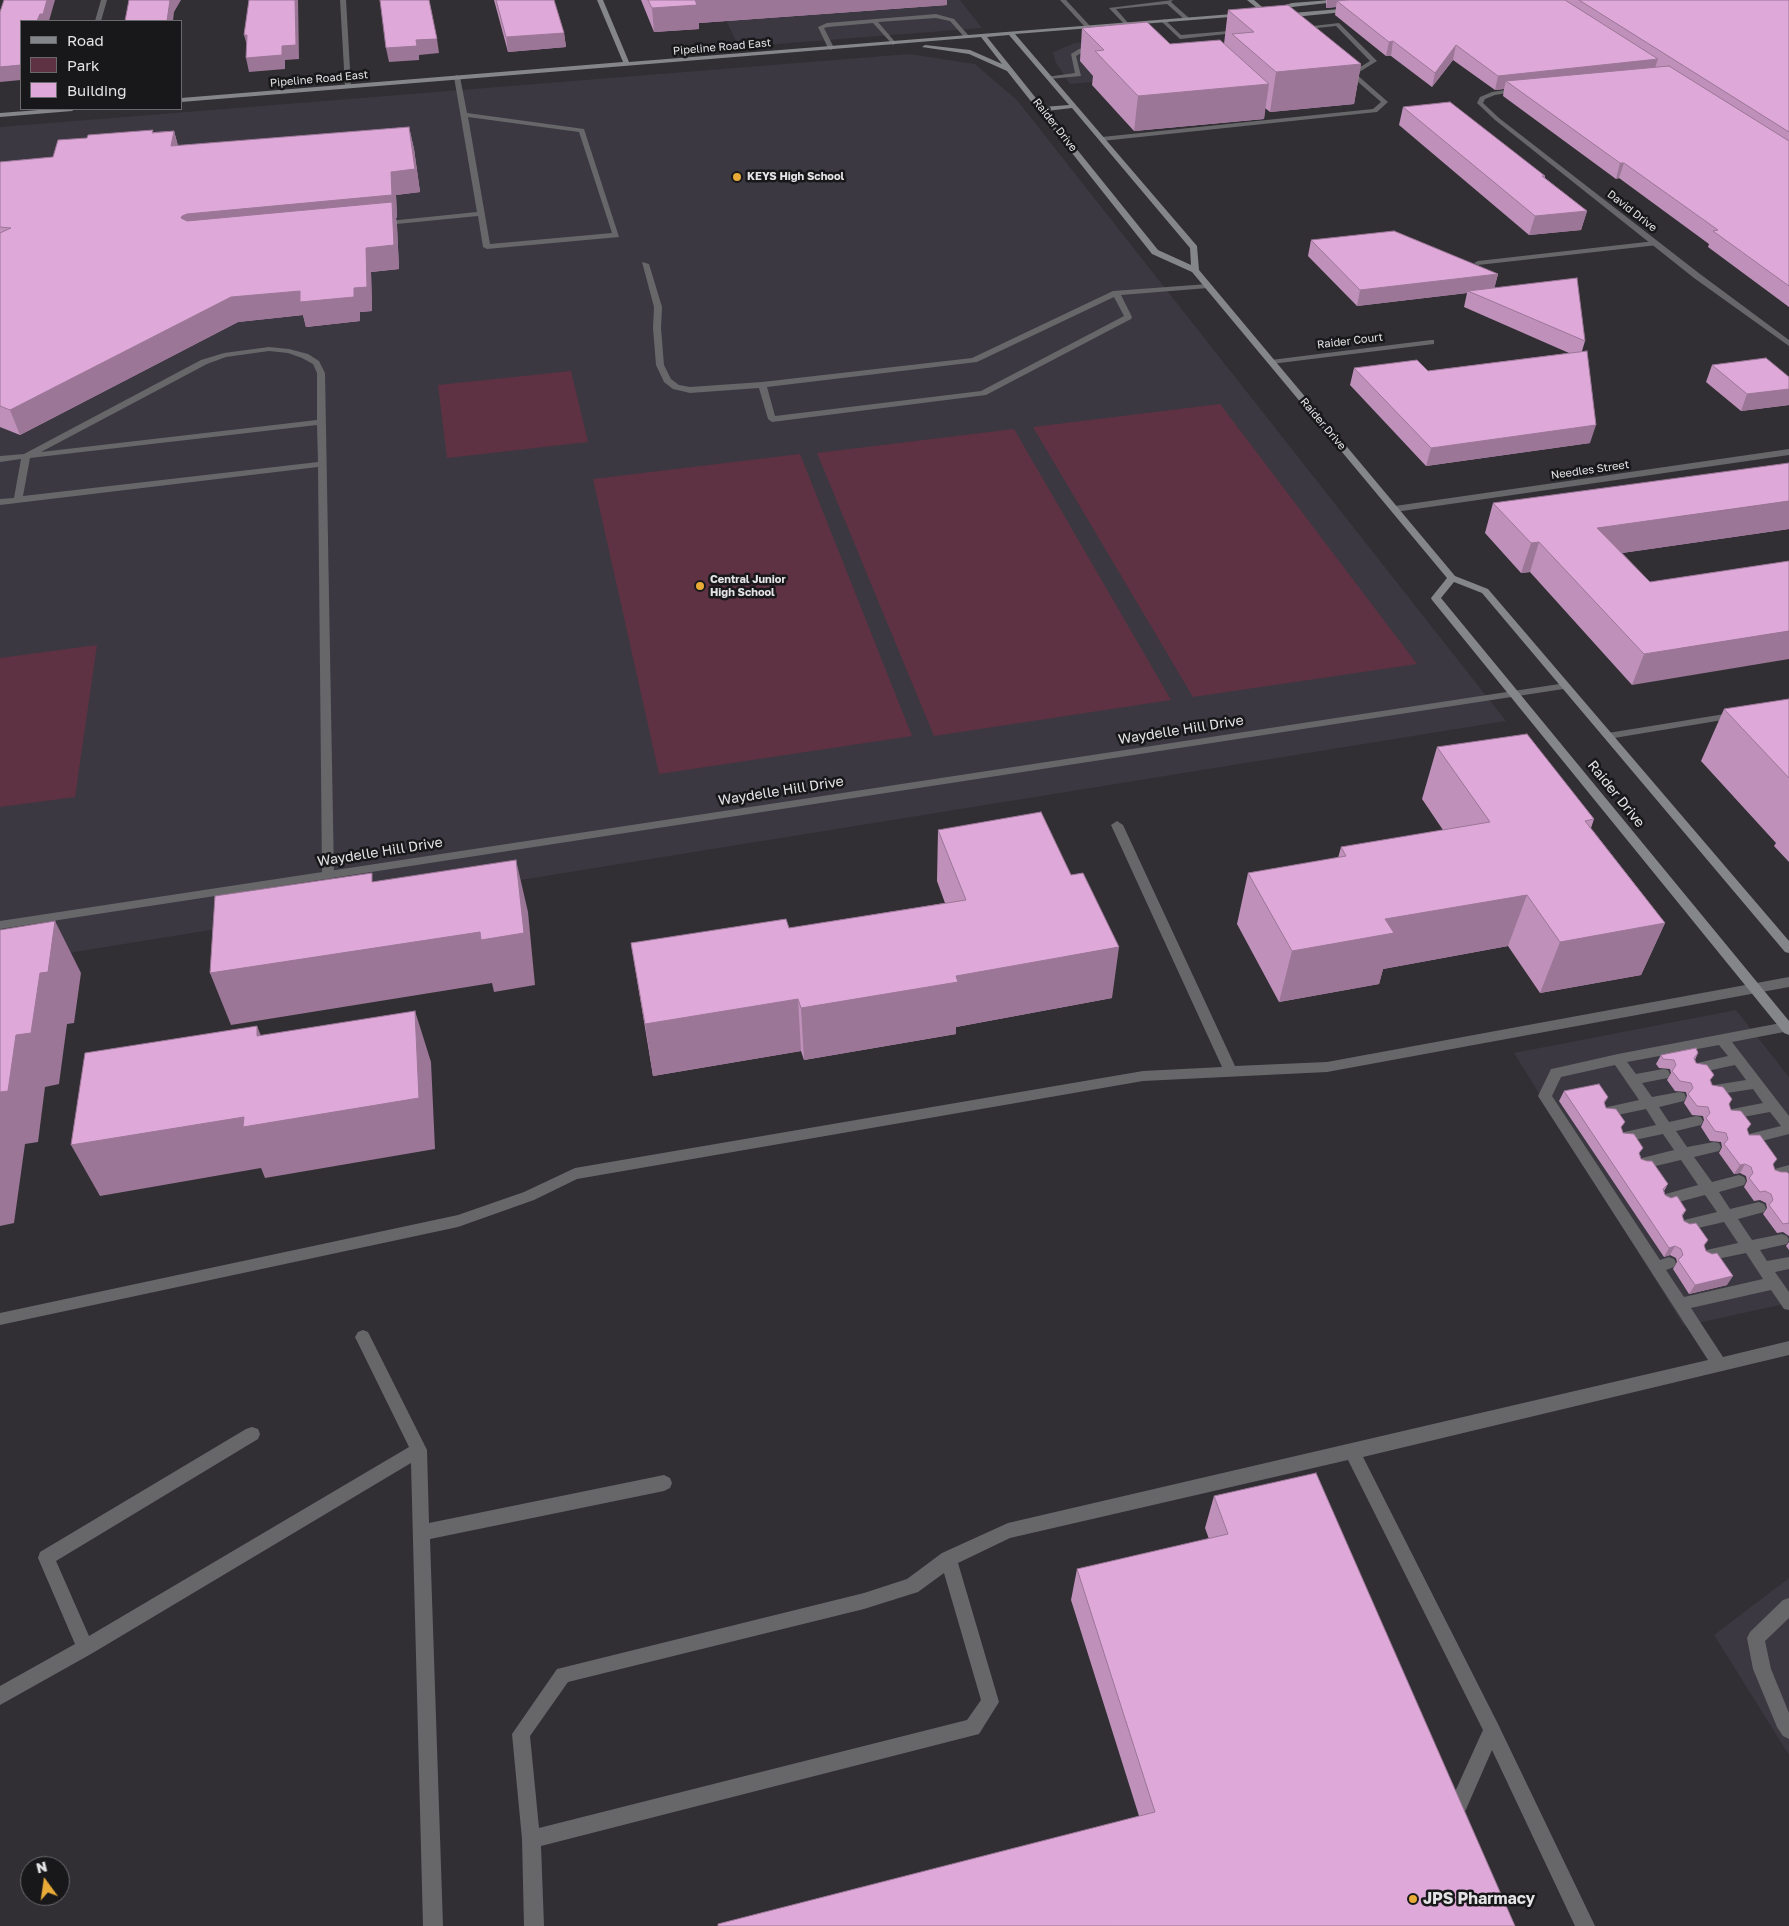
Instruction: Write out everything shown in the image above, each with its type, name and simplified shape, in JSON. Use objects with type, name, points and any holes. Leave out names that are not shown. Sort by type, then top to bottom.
[{"type":"main road","points":[[600,0],[627,64]]},
{"type":"main road","points":[[1250,0],[1265,12],[1294,15],[1358,10]]},
{"type":"main road","points":[[1265,12],[1292,5],[1351,0]]},
{"type":"main road","name":"Pipeline Road East","points":[[182,100],[1265,12]]},
{"type":"main road","name":"Raider Drive","points":[[1011,33],[1194,248],[1195,270]]},
{"type":"main road","name":"Raider Drive","points":[[983,36],[1155,252],[1195,270],[1452,578],[1485,591],[1789,949]]},
{"type":"main road","points":[[857,46],[951,48],[970,52],[1011,70]]},
{"type":"main road","points":[[1042,109],[1074,106]]},
{"type":"main road","points":[[0,115],[60,110]]},
{"type":"main road","name":"Raider Drive","points":[[1452,578],[1436,598],[1788,1028]]},
{"type":"street","points":[[98,20],[104,0]]},
{"type":"street","points":[[343,0],[348,86]]},
{"type":"street","points":[[1063,0],[1088,27]]},
{"type":"street","points":[[1126,24],[1112,8],[1169,1],[1187,19]]},
{"type":"street","points":[[1265,12],[1272,18]]},
{"type":"street","points":[[831,48],[822,27],[874,21],[936,16],[952,20],[967,37]]},
{"type":"street","points":[[874,21],[892,43]]},
{"type":"street","points":[[1164,21],[1188,44]]},
{"type":"street","points":[[1102,139],[1375,111],[1385,102],[1352,74],[1374,61],[1337,24],[1286,29]]},
{"type":"street","points":[[1108,25],[1114,31]]},
{"type":"street","points":[[1180,37],[1248,32]]},
{"type":"street","points":[[1049,77],[1079,75],[1073,55],[1081,50],[1106,47]]},
{"type":"street","points":[[457,77],[487,247],[616,234],[582,130],[464,116]]},
{"type":"street","name":"David Drive","points":[[1530,89],[1494,93],[1482,98],[1480,103],[1496,119],[1655,243],[1789,344]]},
{"type":"street","points":[[1267,115],[1274,122]]},
{"type":"street","points":[[372,224],[481,214]]},
{"type":"street","points":[[1478,263],[1655,243]]},
{"type":"street","points":[[645,264],[658,307],[657,328],[660,365],[667,380],[676,387],[690,390],[762,385],[974,360],[1116,293],[1208,286]]},
{"type":"street","points":[[762,385],[772,419],[983,393],[1128,317],[1116,293]]},
{"type":"street","name":"Raider Court","points":[[1271,362],[1431,342]]},
{"type":"street","points":[[26,456],[204,362],[224,355],[268,349],[289,351],[305,356],[316,364],[321,373],[328,875]]},
{"type":"street","points":[[0,459],[321,422]]},
{"type":"street","name":"Needles Street","points":[[1395,509],[1789,452]]},
{"type":"street","points":[[18,500],[26,456]]},
{"type":"street","points":[[0,502],[322,464]]},
{"type":"street","name":"Waydelle Hill Drive","points":[[0,925],[1566,686]]},
{"type":"street","points":[[1608,736],[1750,712]]},
{"type":"street","points":[[1117,825],[1230,1070]]},
{"type":"street","points":[[0,1319],[458,1221],[529,1196],[575,1174],[1143,1076],[1230,1070],[1327,1067],[1789,982]]},
{"type":"street","points":[[1720,1365],[1680,1304],[1663,1265],[1567,1121],[1545,1096],[1556,1073],[1618,1059],[1788,1028]]},
{"type":"street","points":[[1722,1039],[1739,1059],[1789,1128],[1750,1139]]},
{"type":"street","points":[[1618,1059],[1686,1153],[1726,1215],[1750,1246],[1789,1304]]},
{"type":"street","points":[[1698,1068],[1739,1059]]},
{"type":"street","points":[[1634,1080],[1663,1074]]},
{"type":"street","points":[[1714,1090],[1756,1083]]},
{"type":"street","points":[[1608,1112],[1679,1097]]},
{"type":"street","points":[[1732,1114],[1773,1106]]},
{"type":"street","points":[[1625,1137],[1696,1121]]},
{"type":"street","points":[[1643,1163],[1714,1146]]},
{"type":"street","points":[[1667,1198],[1739,1181]]},
{"type":"street","points":[[1685,1225],[1759,1208]]},
{"type":"street","points":[[1707,1255],[1782,1240]]},
{"type":"street","points":[[1764,1268],[1789,1263]]},
{"type":"street","points":[[1680,1304],[1774,1283]]},
{"type":"street","points":[[363,1337],[419,1450],[433,1926]]},
{"type":"street","points":[[534,1926],[531,1839],[521,1734],[563,1675],[864,1600],[912,1586],[948,1559],[1008,1531],[1352,1452],[1789,1348]]},
{"type":"street","points":[[85,1648],[46,1558],[252,1434]]},
{"type":"street","points":[[0,1696],[85,1648],[419,1450]]},
{"type":"street","points":[[1352,1452],[1492,1730],[1585,1926]]},
{"type":"street","points":[[421,1533],[664,1483]]},
{"type":"street","points":[[531,1839],[973,1728],[990,1702],[948,1559]]},
{"type":"street","points":[[1789,1606],[1756,1638],[1762,1669],[1786,1727],[1789,1730]]},
{"type":"street","points":[[1459,1833],[1453,1817],[1492,1730]]},
{"type":"shaded area","points":[[765,0],[960,0],[982,28],[739,47],[718,4]]},
{"type":"shaded area","points":[[1149,36],[1188,73],[1070,84],[1055,61],[1053,52],[1075,43]]},
{"type":"shaded area","name":"Central Junior High School","points":[[909,54],[975,64],[1017,100],[1506,721],[0,964],[0,127]]},
{"type":"shaded area","points":[[1736,1010],[1789,1077],[1789,1303],[1684,1326],[1514,1053]]},
{"type":"shaded area","points":[[1789,1578],[1789,1755],[1714,1635]]},
{"type":"green space","points":[[571,371],[588,442],[447,458],[438,385]]},
{"type":"green space","points":[[1220,404],[1417,664],[1193,697],[1033,427]]},
{"type":"green space","points":[[1014,429],[1171,700],[934,736],[817,453]]},
{"type":"green space","points":[[800,454],[912,736],[659,774],[593,479]]},
{"type":"green space","points":[[97,645],[75,797],[0,807],[0,658]]},
{"type":"building","points":[[4,0],[47,0],[43,14],[40,14],[37,20],[20,20],[20,65],[0,67],[0,12]]},
{"type":"building","points":[[129,0],[170,0],[167,20],[125,20]]},
{"type":"building","points":[[249,0],[295,0],[296,45],[282,46],[282,55],[246,58],[247,35],[244,35]]},
{"type":"building","points":[[380,0],[429,0],[437,39],[416,40],[417,46],[386,48]]},
{"type":"building","points":[[496,0],[554,0],[564,33],[506,37]]},
{"type":"building","points":[[648,0],[695,0],[697,5],[652,8]]},
{"type":"building","points":[[1565,0],[1658,59],[1498,76],[1456,45],[1435,73],[1393,41],[1389,42],[1337,1]]},
{"type":"building","points":[[1579,0],[1789,0],[1789,132]]},
{"type":"building","points":[[1288,5],[1361,64],[1276,72],[1232,34],[1254,32],[1228,10]]},
{"type":"building","points":[[1147,22],[1170,44],[1220,40],[1269,84],[1138,96],[1095,51],[1104,50],[1082,28]]},
{"type":"building","points":[[1669,66],[1789,141],[1789,286],[1713,231],[1718,230],[1624,163],[1620,163],[1506,81]]},
{"type":"building","points":[[1450,102],[1587,211],[1535,216],[1403,107]]},
{"type":"building","points":[[409,127],[415,169],[391,172],[392,195],[187,214],[181,218],[187,221],[392,202],[394,245],[366,248],[367,287],[354,288],[354,297],[300,302],[300,291],[231,297],[10,410],[0,406],[0,233],[11,228],[0,227],[0,162],[53,157],[58,140],[87,138],[88,135],[153,130],[152,133],[174,131],[171,146]]},
{"type":"building","points":[[1394,231],[1498,274],[1360,290],[1311,240]]},
{"type":"building","points":[[1577,278],[1585,341],[1468,291]]},
{"type":"building","points":[[1587,351],[1596,425],[1431,448],[1354,368],[1417,360],[1428,371]]},
{"type":"building","points":[[1766,358],[1789,377],[1789,389],[1747,394],[1712,365]]},
{"type":"building","points":[[1789,463],[1789,501],[1597,528],[1650,582],[1789,561],[1789,631],[1644,654],[1539,542],[1531,543],[1493,503]]},
{"type":"building","points":[[1789,699],[1789,778],[1724,709]]},
{"type":"building","points":[[1527,734],[1594,819],[1585,821],[1665,923],[1560,942],[1527,895],[1385,919],[1394,933],[1292,951],[1248,873],[1346,856],[1341,847],[1490,822],[1437,747]]},
{"type":"building","points":[[1041,812],[1071,875],[1083,873],[1119,947],[956,976],[958,982],[801,1008],[798,999],[645,1024],[631,943],[786,919],[789,928],[966,900],[938,830]]},
{"type":"building","points":[[516,860],[524,933],[481,940],[480,932],[210,973],[215,896],[372,873],[372,882]]},
{"type":"building","points":[[55,921],[48,972],[40,973],[31,1033],[16,1035],[8,1091],[0,1092],[0,930]]},
{"type":"building","points":[[415,1011],[419,1098],[243,1127],[244,1117],[71,1145],[85,1053],[257,1026],[257,1036]]},
{"type":"building","points":[[1696,1048],[1698,1053],[1694,1058],[1696,1063],[1707,1065],[1714,1075],[1710,1080],[1712,1085],[1723,1087],[1732,1099],[1729,1104],[1731,1110],[1741,1111],[1751,1124],[1747,1129],[1749,1135],[1760,1135],[1777,1159],[1773,1164],[1775,1170],[1789,1174],[1789,1223],[1783,1224],[1769,1205],[1773,1200],[1771,1194],[1765,1191],[1760,1192],[1749,1178],[1753,1173],[1751,1167],[1745,1164],[1740,1165],[1724,1144],[1728,1139],[1726,1133],[1715,1131],[1706,1118],[1710,1113],[1708,1107],[1697,1106],[1688,1094],[1693,1088],[1691,1083],[1680,1081],[1672,1071],[1676,1065],[1674,1060],[1663,1059],[1661,1055]]},
{"type":"building","points":[[1599,1084],[1608,1097],[1604,1102],[1606,1108],[1616,1109],[1625,1122],[1621,1127],[1623,1133],[1634,1134],[1643,1148],[1639,1153],[1641,1159],[1652,1161],[1668,1184],[1663,1189],[1665,1195],[1671,1198],[1677,1196],[1686,1210],[1682,1215],[1684,1221],[1690,1224],[1696,1223],[1708,1240],[1704,1245],[1706,1251],[1712,1254],[1717,1253],[1733,1276],[1695,1285],[1678,1260],[1683,1255],[1681,1249],[1675,1246],[1669,1248],[1564,1091]]},
{"type":"building","points":[[1316,1473],[1515,1926],[718,1926],[718,1924],[1155,1812],[1077,1569],[1228,1534],[1214,1496]]},
{"type":"place","name":"KEYS High School","points":[[737,177]]},
{"type":"place","name":"Central Junior High School","points":[[700,586]]},
{"type":"place","name":"JPS Pharmacy","points":[[1413,1899]]}]
